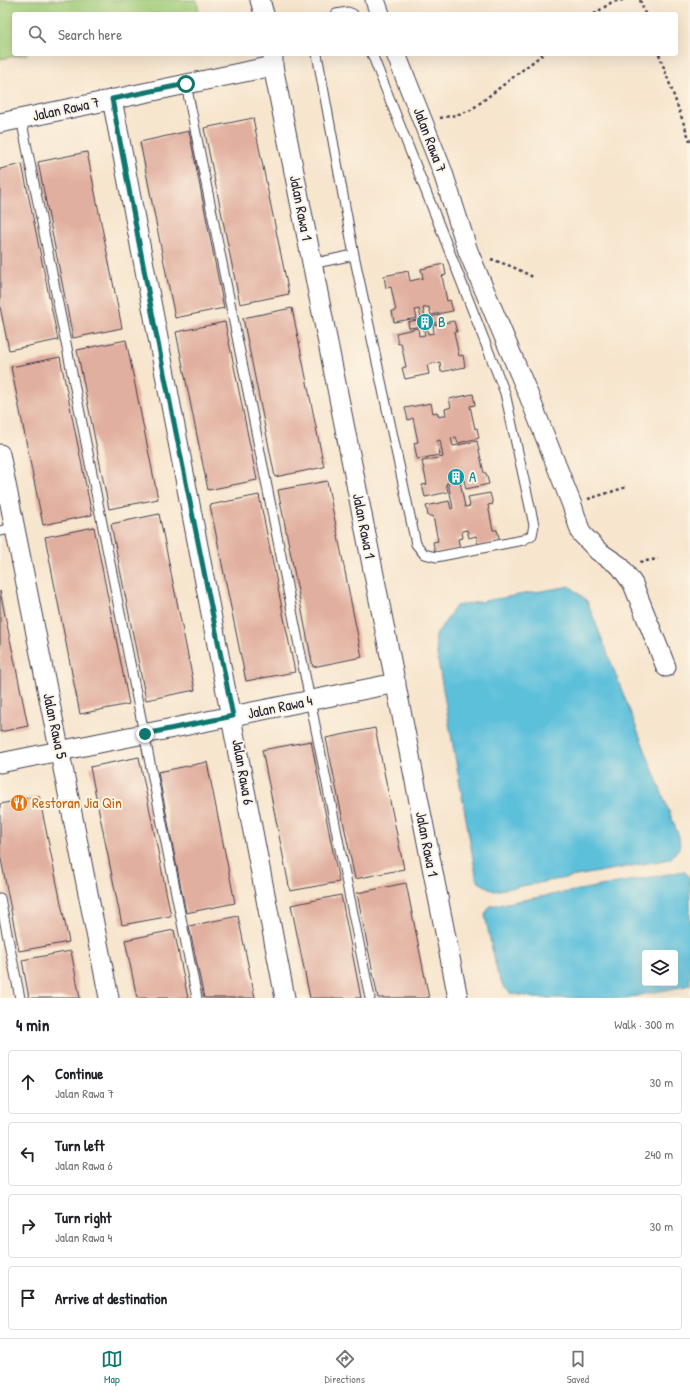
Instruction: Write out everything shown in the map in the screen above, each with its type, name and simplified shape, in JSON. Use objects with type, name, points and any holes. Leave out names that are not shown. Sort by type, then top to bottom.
[{"type":"street","points":[[260,0],[263,12]]},
{"type":"street","points":[[375,0],[379,12]]},
{"type":"street","name":"Jalan Rawa 7","points":[[397,56],[442,170],[468,251],[572,504],[581,533],[598,551],[620,566],[633,584],[666,667]]},
{"type":"street","name":"Jalan Rawa 7","points":[[0,123],[186,84],[273,60]]},
{"type":"street","name":"Jalan Rawa 1","points":[[273,60],[312,264],[458,998]]},
{"type":"street","name":"Jalan Rawa 6","points":[[112,99],[155,328],[233,716],[285,998]]},
{"type":"street","name":"Jalan Rawa 5","points":[[0,454],[7,529],[60,751],[109,998]]},
{"type":"street","name":"Jalan Rawa 4","points":[[0,763],[396,683]]},
{"type":"lane","points":[[317,56],[354,255],[419,550],[424,554],[436,557],[528,538],[534,530],[534,525],[505,392],[373,56]]},
{"type":"lane","points":[[186,84],[312,700],[370,998]]},
{"type":"lane","points":[[21,118],[197,998]]},
{"type":"lane","points":[[312,264],[354,255]]},
{"type":"lane","points":[[0,898],[20,998]]},
{"type":"path","points":[[597,12],[612,2],[623,0]]},
{"type":"path","points":[[640,0],[644,12]]},
{"type":"path","points":[[418,111],[439,118],[456,115],[471,110],[540,56]]},
{"type":"path","points":[[660,56],[690,141]]},
{"type":"path","points":[[468,251],[513,267],[535,278]]},
{"type":"path","points":[[572,504],[627,487]]},
{"type":"green space","points":[[0,0],[197,0],[199,12],[12,12],[12,56],[17,56],[0,59]]},
{"type":"water","points":[[570,586],[587,601],[679,837],[680,847],[670,859],[494,891],[477,881],[438,661],[435,636],[456,606]]},
{"type":"water","points":[[684,871],[690,878],[690,985],[626,998],[535,998],[510,993],[503,986],[497,972],[485,915],[490,906]]},
{"type":"building","points":[[253,118],[289,294],[240,304],[204,128]]},
{"type":"building","points":[[189,131],[224,308],[175,318],[140,142]]},
{"type":"building","points":[[87,152],[122,328],[73,338],[38,162]]},
{"type":"building","points":[[22,164],[58,340],[9,350],[0,307],[0,169]]},
{"type":"building","name":"B","points":[[444,264],[446,275],[442,276],[447,301],[450,300],[453,311],[431,315],[429,307],[423,308],[425,318],[440,315],[442,321],[426,325],[428,334],[434,333],[433,325],[454,321],[457,332],[454,332],[459,356],[463,355],[465,367],[441,372],[440,362],[427,365],[429,374],[405,379],[402,368],[406,367],[401,343],[398,344],[396,333],[418,328],[419,336],[425,335],[423,326],[409,328],[408,322],[421,319],[419,309],[415,310],[417,318],[394,322],[392,311],[396,311],[391,287],[386,288],[384,276],[408,271],[410,281],[423,278],[421,269]]},
{"type":"building","points":[[292,308],[324,467],[275,477],[243,318]]},
{"type":"building","points":[[225,322],[257,480],[208,490],[176,332]]},
{"type":"building","points":[[126,340],[158,499],[109,509],[77,350]]},
{"type":"building","points":[[60,357],[92,515],[43,525],[11,367]]},
{"type":"building","name":"A","points":[[473,394],[475,405],[470,406],[475,429],[477,428],[479,438],[458,443],[456,437],[451,438],[453,446],[477,441],[484,473],[486,473],[489,484],[466,489],[464,480],[460,481],[465,507],[470,506],[468,497],[490,493],[493,504],[488,505],[493,530],[497,530],[500,541],[478,546],[476,536],[469,538],[467,530],[462,531],[463,538],[458,539],[460,548],[435,553],[433,542],[438,541],[433,516],[428,516],[426,506],[449,501],[451,509],[453,508],[448,483],[446,483],[448,492],[425,497],[422,485],[427,484],[422,461],[443,457],[440,440],[437,441],[440,455],[417,459],[414,443],[418,442],[413,418],[408,420],[405,408],[431,403],[433,413],[437,412],[439,417],[446,415],[445,409],[451,407],[449,399]]},
{"type":"building","points":[[327,481],[362,657],[313,667],[278,490]]},
{"type":"building","points":[[259,495],[295,672],[246,681],[210,505]]},
{"type":"building","points":[[159,514],[195,690],[146,700],[111,524]]},
{"type":"building","points":[[94,527],[129,704],[80,714],[45,537]]},
{"type":"building","points":[[0,591],[28,726],[0,732]]},
{"type":"building","points":[[375,728],[404,869],[355,879],[326,738]]},
{"type":"building","points":[[311,741],[339,882],[290,891],[262,750]]},
{"type":"building","points":[[139,757],[171,916],[122,925],[90,767]]},
{"type":"building","points":[[207,762],[235,903],[186,913],[158,772]]},
{"type":"building","points":[[39,796],[69,942],[19,951],[0,854],[0,804]]},
{"type":"building","points":[[406,883],[429,998],[378,998],[357,893]]},
{"type":"building","points":[[341,895],[361,998],[310,998],[291,905]]},
{"type":"building","points":[[238,916],[255,998],[204,998],[189,926]]},
{"type":"building","points":[[174,930],[188,998],[137,998],[125,940]]},
{"type":"building","points":[[71,951],[80,998],[29,998],[22,960]]},
{"type":"place","name":"B","points":[[425,322]]},
{"type":"place","name":"A","points":[[456,477]]},
{"type":"place","name":"Restoran Jia Qin","points":[[19,803]]},
{"type":"route","points":[[145,734],[233,716],[155,328],[112,99],[186,84]]}]
